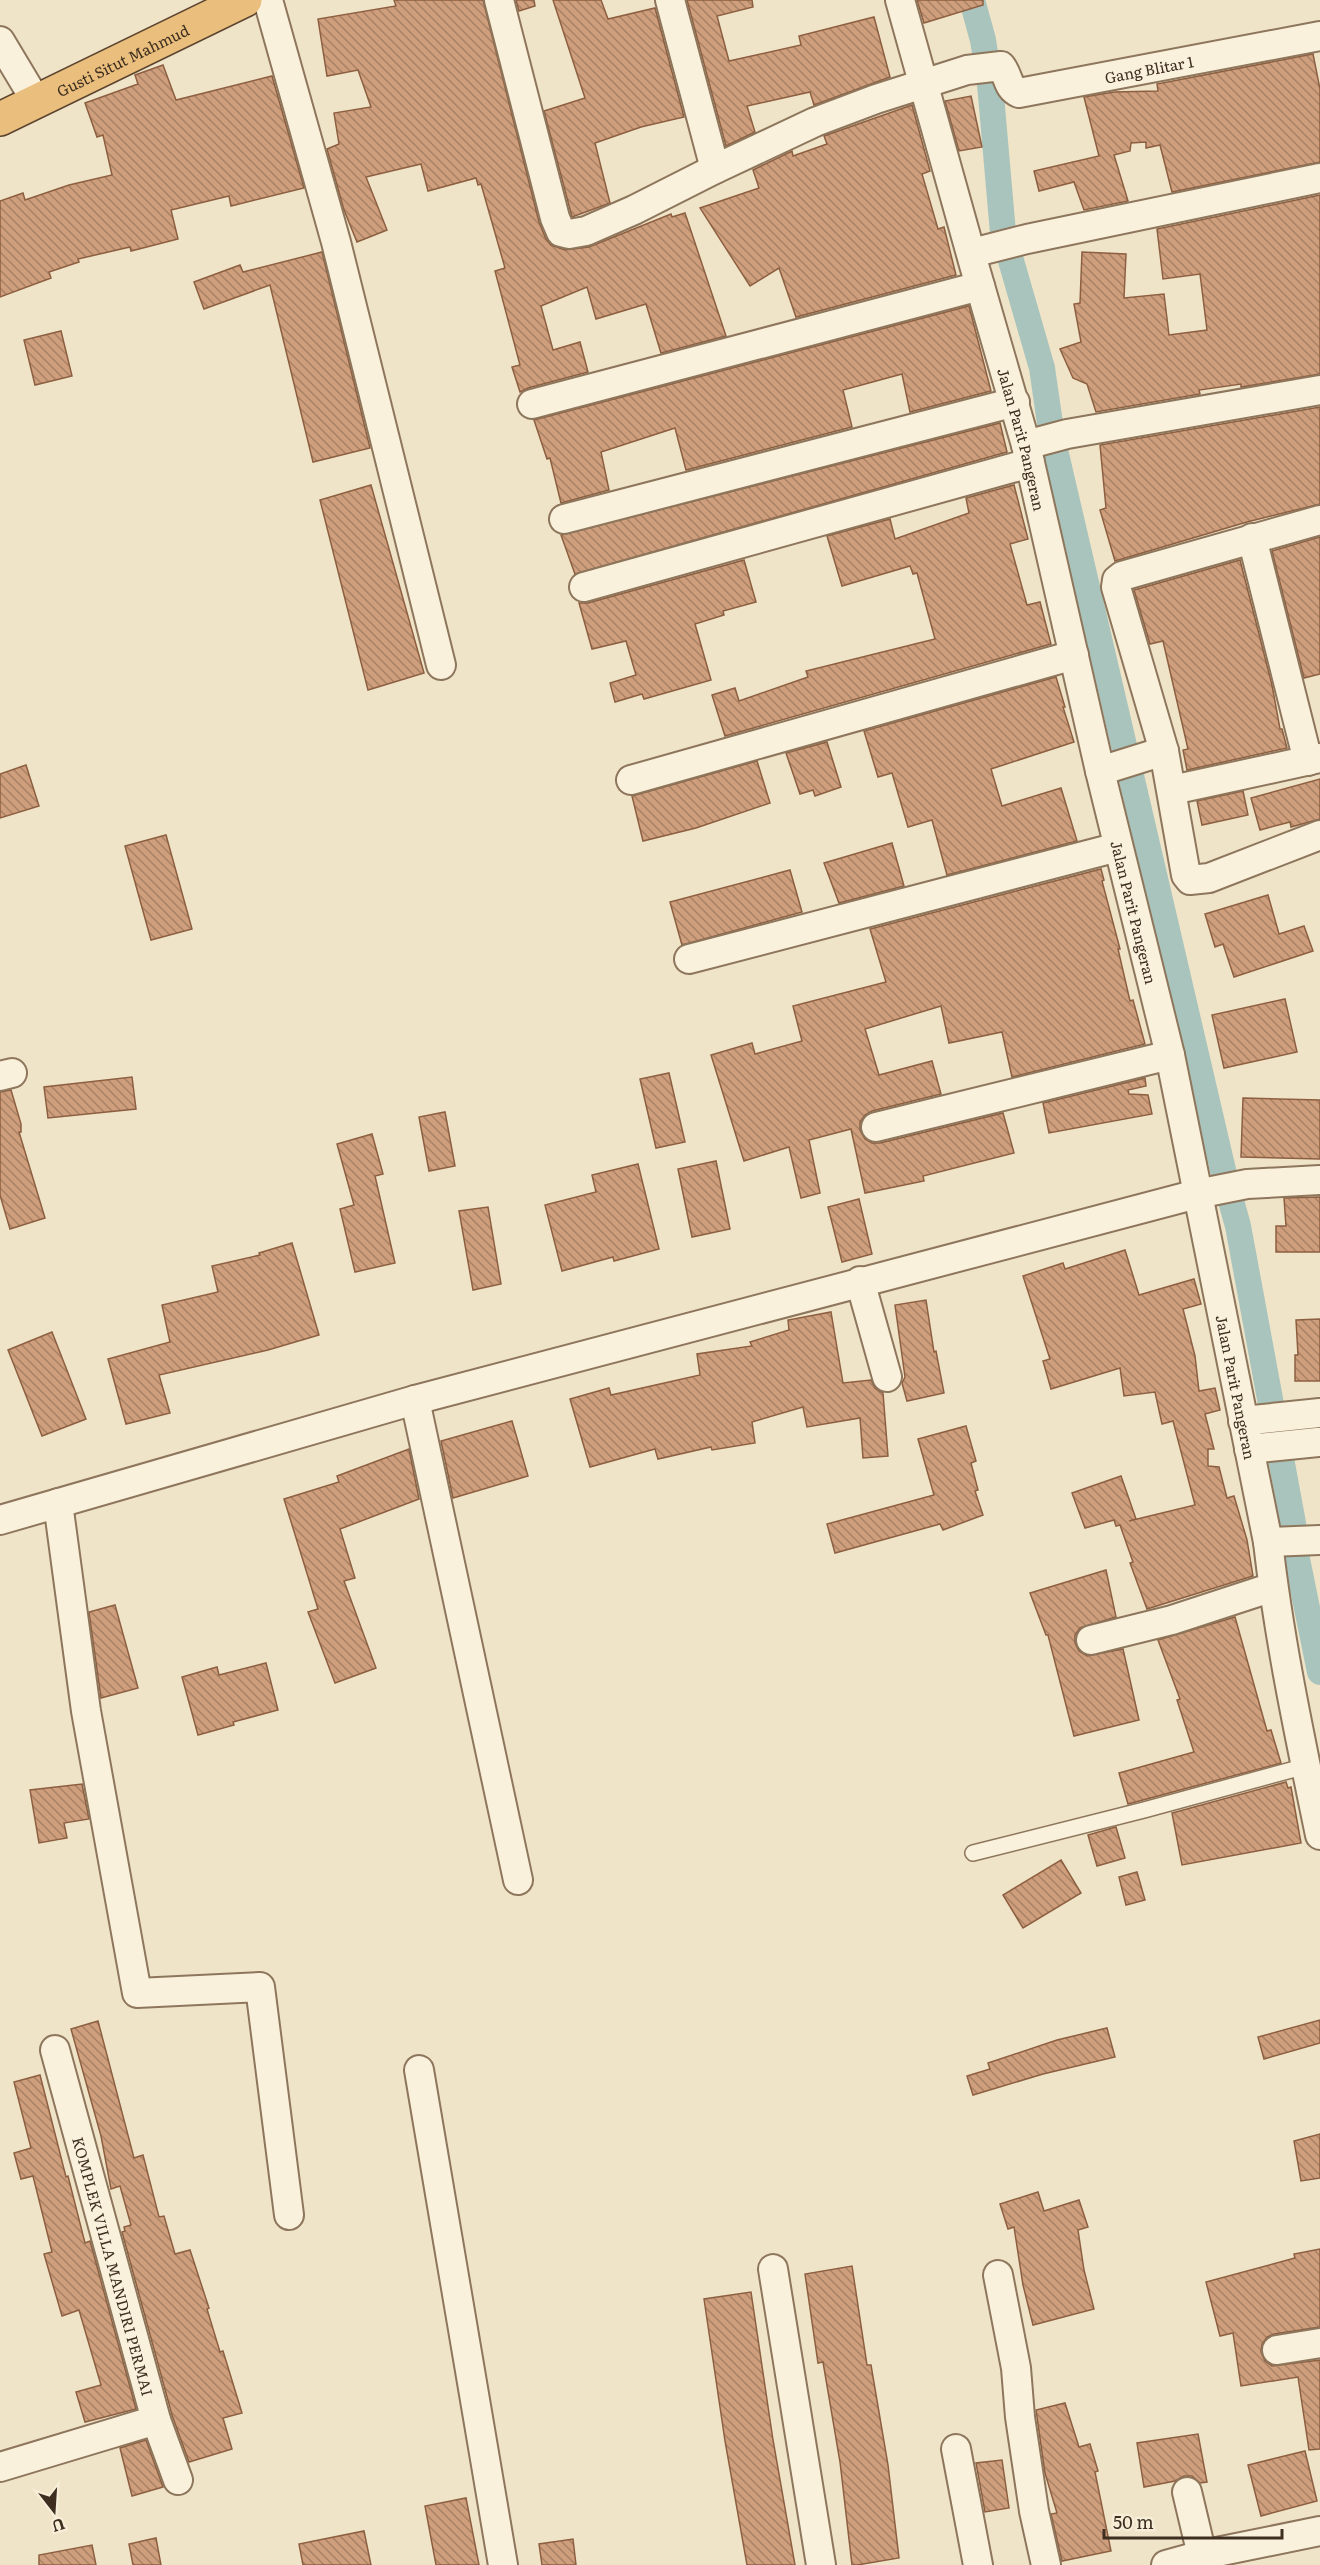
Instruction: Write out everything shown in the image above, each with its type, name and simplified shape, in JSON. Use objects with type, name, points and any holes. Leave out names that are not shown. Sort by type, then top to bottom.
[{"type":"highway","name":"Gusti Situt Mahmud","points":[[0,119],[225,4]]},
{"type":"street","points":[[268,0],[336,242],[441,665]]},
{"type":"street","points":[[499,0],[555,218],[561,232],[569,234],[586,231],[634,210],[815,122],[876,99],[924,86]]},
{"type":"street","points":[[670,0],[715,169]]},
{"type":"street","name":"Jalan Parit Pangeran","points":[[900,0],[924,86],[980,251],[980,286],[1031,450],[1074,655],[1106,770],[1118,847],[1204,1192],[1244,1421],[1281,1446],[1273,1542],[1273,1587],[1311,1729],[1306,1766],[1320,1835]]},
{"type":"street","name":"Gang Blitar 1","points":[[924,86],[981,68],[1001,66],[1006,72],[1009,85],[1020,93],[1320,36]]},
{"type":"street","points":[[0,41],[36,101]]},
{"type":"street","points":[[980,251],[1027,239],[1320,178]]},
{"type":"street","points":[[532,404],[980,286]]},
{"type":"street","points":[[584,587],[1031,450],[1067,434],[1320,390]]},
{"type":"street","points":[[564,519],[1015,402]]},
{"type":"street","points":[[1320,520],[1122,576],[1116,587],[1158,754],[1172,790],[1186,875],[1190,880],[1209,878],[1320,835]]},
{"type":"street","points":[[1172,790],[1314,760],[1252,538]]},
{"type":"street","points":[[631,780],[1074,655]]},
{"type":"street","points":[[1106,770],[1158,754]]},
{"type":"street","points":[[689,959],[1118,847]]},
{"type":"street","points":[[876,1127],[1170,1054]]},
{"type":"street","points":[[0,1520],[415,1400],[1204,1192],[1247,1184],[1320,1180]]},
{"type":"street","points":[[860,1281],[887,1377]]},
{"type":"street","points":[[415,1400],[519,1880]]},
{"type":"street","points":[[1244,1421],[1320,1413]]},
{"type":"street","points":[[58,1503],[86,1711],[136,1994],[260,1987],[289,2215]]},
{"type":"street","points":[[1273,1542],[1316,1540]]},
{"type":"street","points":[[1091,1640],[1172,1620],[1273,1587]]},
{"type":"street","name":"KOMPLEK VILLA MANDIRI PERMAI","points":[[55,2050],[156,2420],[178,2480]]},
{"type":"street","points":[[419,2070],[503,2565]]},
{"type":"street","points":[[773,2269],[821,2565]]},
{"type":"street","points":[[998,2275],[1016,2368],[1020,2417],[1034,2511],[1046,2565]]},
{"type":"street","points":[[1277,2350],[1320,2343]]},
{"type":"street","points":[[0,2468],[156,2420]]},
{"type":"street","points":[[956,2449],[978,2565]]},
{"type":"street","points":[[1187,2492],[1202,2555]]},
{"type":"street","points":[[1166,2565],[1202,2555],[1320,2531]]},
{"type":"lane","points":[[973,1853],[1306,1766]]},
{"type":"building","points":[[394,0],[483,0],[539,222],[546,239],[551,245],[565,250],[589,247],[671,214],[672,217],[685,213],[726,336],[661,353],[646,304],[596,319],[587,287],[541,306],[553,350],[580,342],[588,372],[520,392],[512,367],[520,365],[495,271],[505,268],[481,184],[478,185],[476,178],[428,191],[421,164],[366,177],[387,230],[357,242],[344,210],[327,149],[339,144],[334,113],[371,107],[358,70],[327,76],[318,19],[396,6]]},
{"type":"building","points":[[516,0],[534,0],[535,6],[519,11]]},
{"type":"building","points":[[553,0],[601,0],[608,19],[655,8],[684,117],[641,127],[595,143],[610,203],[572,217],[544,111],[585,98]]},
{"type":"building","points":[[687,0],[752,0],[753,7],[717,16],[729,61],[801,45],[799,36],[874,17],[890,77],[814,105],[810,92],[747,106],[755,132],[726,146]]},
{"type":"building","points":[[917,0],[983,0],[983,5],[924,23]]},
{"type":"building","points":[[1313,54],[1320,89],[1320,162],[1172,192],[1160,145],[1146,148],[1146,142],[1131,143],[1130,151],[1114,155],[1128,201],[1084,210],[1074,182],[1039,191],[1034,171],[1099,156],[1084,97],[1114,92],[1158,91],[1157,84]]},
{"type":"building","points":[[163,65],[176,100],[272,76],[304,188],[231,206],[229,196],[171,210],[178,239],[131,251],[130,247],[78,259],[79,262],[49,272],[51,278],[0,297],[0,201],[23,193],[25,200],[69,185],[112,175],[103,135],[97,137],[85,103],[138,84],[135,75]]},
{"type":"building","points":[[971,96],[982,147],[959,151],[945,101]]},
{"type":"building","points":[[912,105],[930,171],[922,174],[938,229],[944,227],[956,275],[796,317],[779,268],[750,286],[700,208],[759,188],[753,170],[792,151],[793,156],[827,144],[824,136]]},
{"type":"building","points":[[1320,195],[1320,374],[1241,387],[1241,384],[1199,390],[1200,394],[1096,412],[1087,384],[1073,378],[1060,349],[1081,342],[1074,304],[1080,303],[1082,252],[1126,254],[1124,298],[1164,294],[1169,335],[1207,330],[1200,274],[1163,279],[1157,229]]},
{"type":"building","points":[[322,252],[370,448],[313,462],[270,285],[204,309],[194,282],[240,265],[243,272]]},
{"type":"building","points":[[969,306],[991,391],[910,412],[902,374],[843,390],[852,427],[686,470],[675,428],[601,452],[609,490],[561,503],[550,458],[547,459],[534,420]]},
{"type":"building","points":[[61,331],[72,376],[35,385],[24,340]]},
{"type":"building","points":[[1320,407],[1320,504],[1247,522],[1115,561],[1100,510],[1106,508],[1100,445]]},
{"type":"building","points":[[1000,423],[1007,452],[575,574],[561,535]]},
{"type":"building","points":[[371,485],[424,673],[368,690],[320,500]]},
{"type":"building","points":[[1014,485],[1028,539],[1010,544],[1027,605],[1040,602],[1051,644],[725,736],[712,695],[735,688],[739,701],[808,677],[806,671],[935,639],[917,573],[913,574],[910,566],[842,586],[827,536],[890,519],[895,539],[969,513],[966,498]]},
{"type":"building","points":[[1320,537],[1320,674],[1304,678],[1272,551]]},
{"type":"building","points":[[744,560],[756,602],[723,611],[724,615],[695,624],[711,680],[644,699],[642,694],[615,702],[610,683],[636,675],[626,641],[592,649],[579,603],[588,603]]},
{"type":"building","points":[[1240,560],[1272,685],[1280,729],[1282,729],[1287,748],[1187,770],[1183,750],[1188,749],[1163,641],[1150,644],[1134,590]]},
{"type":"building","points":[[1056,677],[1074,742],[991,769],[1002,806],[1061,788],[1077,841],[947,875],[932,820],[908,827],[892,773],[878,777],[864,731]]},
{"type":"building","points":[[827,742],[841,787],[815,796],[813,790],[800,794],[786,753]]},
{"type":"building","points":[[757,761],[770,803],[696,828],[643,841],[632,796]]},
{"type":"building","points":[[26,765],[39,806],[0,818],[0,774]]},
{"type":"building","points":[[1320,779],[1320,819],[1291,827],[1290,822],[1260,830],[1251,798]]},
{"type":"building","points":[[1243,791],[1248,815],[1202,825],[1197,801]]},
{"type":"building","points":[[166,835],[192,929],[151,940],[125,846]]},
{"type":"building","points":[[892,843],[904,886],[839,903],[824,863]]},
{"type":"building","points":[[1101,869],[1130,1001],[1133,1000],[1145,1044],[1012,1077],[1002,1032],[949,1043],[941,1006],[865,1029],[879,1075],[932,1061],[941,1094],[872,1111],[865,1115],[860,1122],[860,1130],[865,1139],[872,1143],[880,1143],[1003,1113],[1014,1153],[923,1176],[924,1181],[865,1193],[851,1129],[809,1140],[820,1193],[801,1198],[789,1147],[744,1161],[711,1055],[752,1043],[755,1054],[802,1041],[793,1006],[886,982],[870,929]]},
{"type":"building","points":[[790,870],[802,912],[682,945],[670,902]]},
{"type":"building","points":[[1268,895],[1279,934],[1304,926],[1313,951],[1234,977],[1223,944],[1215,947],[1205,914]]},
{"type":"building","points":[[1285,999],[1297,1052],[1224,1068],[1212,1015]]},
{"type":"building","points":[[669,1073],[685,1142],[656,1148],[640,1079]]},
{"type":"building","points":[[132,1077],[136,1109],[48,1118],[44,1087]]},
{"type":"building","points":[[1145,1078],[1146,1086],[1128,1090],[1129,1094],[1148,1095],[1152,1114],[1049,1133],[1043,1103]]},
{"type":"building","points":[[11,1090],[21,1124],[21,1132],[19,1132],[45,1218],[10,1229],[0,1195],[0,1092]]},
{"type":"building","points":[[1243,1098],[1320,1100],[1320,1159],[1241,1157]]},
{"type":"building","points":[[445,1112],[455,1166],[429,1171],[419,1117]]},
{"type":"building","points":[[372,1134],[383,1174],[375,1176],[395,1263],[355,1272],[340,1209],[354,1205],[337,1144]]},
{"type":"building","points":[[716,1161],[730,1229],[692,1237],[678,1169]]},
{"type":"building","points":[[638,1164],[659,1249],[614,1261],[613,1257],[562,1271],[545,1205],[596,1192],[592,1175]]},
{"type":"building","points":[[1320,1197],[1320,1252],[1276,1252],[1276,1226],[1286,1226],[1284,1198]]},
{"type":"building","points":[[859,1199],[872,1254],[842,1262],[828,1207]]},
{"type":"building","points":[[488,1207],[501,1284],[473,1290],[459,1211]]},
{"type":"building","points":[[292,1243],[319,1335],[268,1350],[159,1375],[170,1413],[126,1424],[108,1359],[170,1342],[162,1305],[218,1292],[212,1266],[260,1255],[259,1253]]},
{"type":"building","points":[[1125,1250],[1139,1295],[1194,1279],[1201,1304],[1183,1309],[1195,1356],[1199,1391],[1215,1388],[1220,1410],[1205,1414],[1214,1449],[1208,1449],[1208,1466],[1219,1467],[1227,1498],[1234,1496],[1247,1540],[1253,1576],[1147,1609],[1130,1563],[1133,1562],[1120,1525],[1116,1526],[1114,1520],[1085,1528],[1072,1493],[1121,1476],[1136,1519],[1129,1521],[1195,1505],[1173,1421],[1162,1424],[1155,1392],[1124,1396],[1120,1368],[1051,1389],[1043,1361],[1050,1359],[1023,1276],[1063,1263],[1065,1269]]},
{"type":"building","points":[[926,1300],[934,1352],[936,1351],[944,1393],[907,1401],[902,1383],[905,1377],[895,1305]]},
{"type":"building","points":[[831,1312],[843,1383],[871,1380],[875,1388],[883,1393],[888,1456],[863,1458],[860,1418],[807,1427],[803,1407],[752,1422],[755,1443],[712,1450],[711,1447],[658,1459],[655,1449],[590,1467],[570,1399],[609,1388],[611,1395],[700,1375],[697,1354],[752,1346],[750,1342],[789,1330],[788,1320]]},
{"type":"building","points":[[1320,1319],[1320,1381],[1295,1381],[1295,1355],[1298,1355],[1296,1320]]},
{"type":"building","points":[[52,1332],[86,1419],[42,1436],[8,1350]]},
{"type":"building","points":[[512,1421],[528,1476],[453,1498],[441,1441]]},
{"type":"building","points":[[966,1426],[976,1461],[971,1463],[978,1490],[975,1491],[983,1515],[943,1530],[940,1524],[835,1553],[827,1524],[934,1495],[918,1439]]},
{"type":"building","points":[[409,1449],[419,1499],[340,1529],[355,1578],[344,1581],[376,1668],[335,1683],[308,1612],[318,1609],[284,1499],[339,1482],[337,1476]]},
{"type":"building","points":[[1106,1570],[1116,1617],[1080,1628],[1075,1635],[1075,1643],[1079,1651],[1087,1656],[1123,1649],[1139,1720],[1074,1736],[1048,1635],[1046,1635],[1030,1593]]},
{"type":"building","points":[[115,1605],[138,1688],[101,1698],[89,1612]]},
{"type":"building","points":[[1235,1617],[1267,1731],[1271,1730],[1281,1763],[1128,1804],[1119,1773],[1194,1752],[1177,1700],[1180,1699],[1158,1640]]},
{"type":"building","points":[[266,1663],[278,1710],[233,1722],[234,1725],[198,1735],[182,1677],[217,1667],[219,1675]]},
{"type":"building","points":[[1286,1782],[1288,1788],[1291,1787],[1301,1843],[1182,1865],[1172,1813]]},
{"type":"building","points":[[82,1784],[89,1819],[64,1823],[67,1838],[39,1843],[30,1790]]},
{"type":"building","points":[[1116,1827],[1125,1858],[1097,1866],[1088,1835]]},
{"type":"building","points":[[1061,1860],[1081,1893],[1023,1928],[1003,1895]]},
{"type":"building","points":[[1137,1872],[1145,1900],[1126,1905],[1119,1877]]},
{"type":"building","points":[[1320,2020],[1320,2043],[1264,2059],[1258,2037]]},
{"type":"building","points":[[98,2021],[134,2158],[143,2155],[159,2217],[164,2216],[175,2254],[190,2250],[209,2308],[207,2309],[220,2352],[223,2351],[242,2413],[223,2418],[232,2449],[189,2462],[172,2415],[122,2232],[125,2231],[124,2227],[131,2225],[120,2186],[111,2189],[101,2136],[71,2029]]},
{"type":"building","points":[[1107,2028],[1115,2057],[1043,2074],[973,2095],[967,2076],[990,2069],[988,2063],[1057,2040]]},
{"type":"building","points":[[40,2075],[66,2177],[68,2176],[85,2243],[90,2241],[136,2409],[85,2422],[76,2392],[101,2385],[79,2310],[62,2316],[44,2254],[52,2252],[33,2176],[21,2179],[14,2153],[31,2148],[14,2082]]},
{"type":"building","points":[[1320,2134],[1320,2178],[1301,2181],[1294,2141]]},
{"type":"building","points":[[1038,2192],[1044,2211],[1079,2200],[1088,2227],[1078,2230],[1084,2270],[1094,2309],[1033,2325],[1023,2285],[1014,2227],[1008,2229],[1000,2204]]},
{"type":"building","points":[[1320,2249],[1320,2327],[1274,2334],[1267,2337],[1262,2344],[1261,2352],[1265,2361],[1272,2366],[1320,2360],[1320,2449],[1309,2450],[1298,2377],[1241,2386],[1233,2333],[1220,2336],[1206,2282],[1295,2258],[1294,2254]]},
{"type":"building","points":[[852,2266],[867,2365],[871,2365],[888,2465],[899,2558],[857,2565],[852,2565],[840,2462],[823,2362],[818,2363],[805,2274]]},
{"type":"building","points":[[751,2292],[773,2440],[795,2565],[747,2565],[725,2441],[704,2299]]},
{"type":"building","points":[[1065,2403],[1079,2447],[1090,2444],[1098,2471],[1095,2472],[1111,2551],[1062,2561],[1051,2514],[1057,2513],[1045,2473],[1036,2410]]},
{"type":"building","points":[[1198,2434],[1207,2482],[1200,2483],[1192,2476],[1184,2476],[1175,2481],[1144,2487],[1137,2443]]},
{"type":"building","points":[[146,2440],[163,2487],[132,2496],[120,2448]]},
{"type":"building","points":[[1305,2451],[1317,2501],[1261,2516],[1248,2465]]},
{"type":"building","points":[[1002,2460],[1009,2508],[985,2512],[976,2463]]},
{"type":"building","points":[[466,2498],[479,2565],[436,2565],[425,2506]]},
{"type":"building","points":[[364,2531],[371,2565],[303,2565],[299,2544]]},
{"type":"building","points":[[156,2538],[161,2565],[133,2565],[129,2544]]},
{"type":"building","points":[[573,2539],[576,2565],[542,2565],[539,2544]]},
{"type":"building","points":[[92,2545],[96,2565],[39,2565],[39,2555]]},
{"type":"waterway","points":[[972,0],[983,40],[990,84],[1003,233],[1042,368],[1052,437],[1226,1183],[1238,1226],[1293,1523],[1296,1554],[1320,1672]]}]
